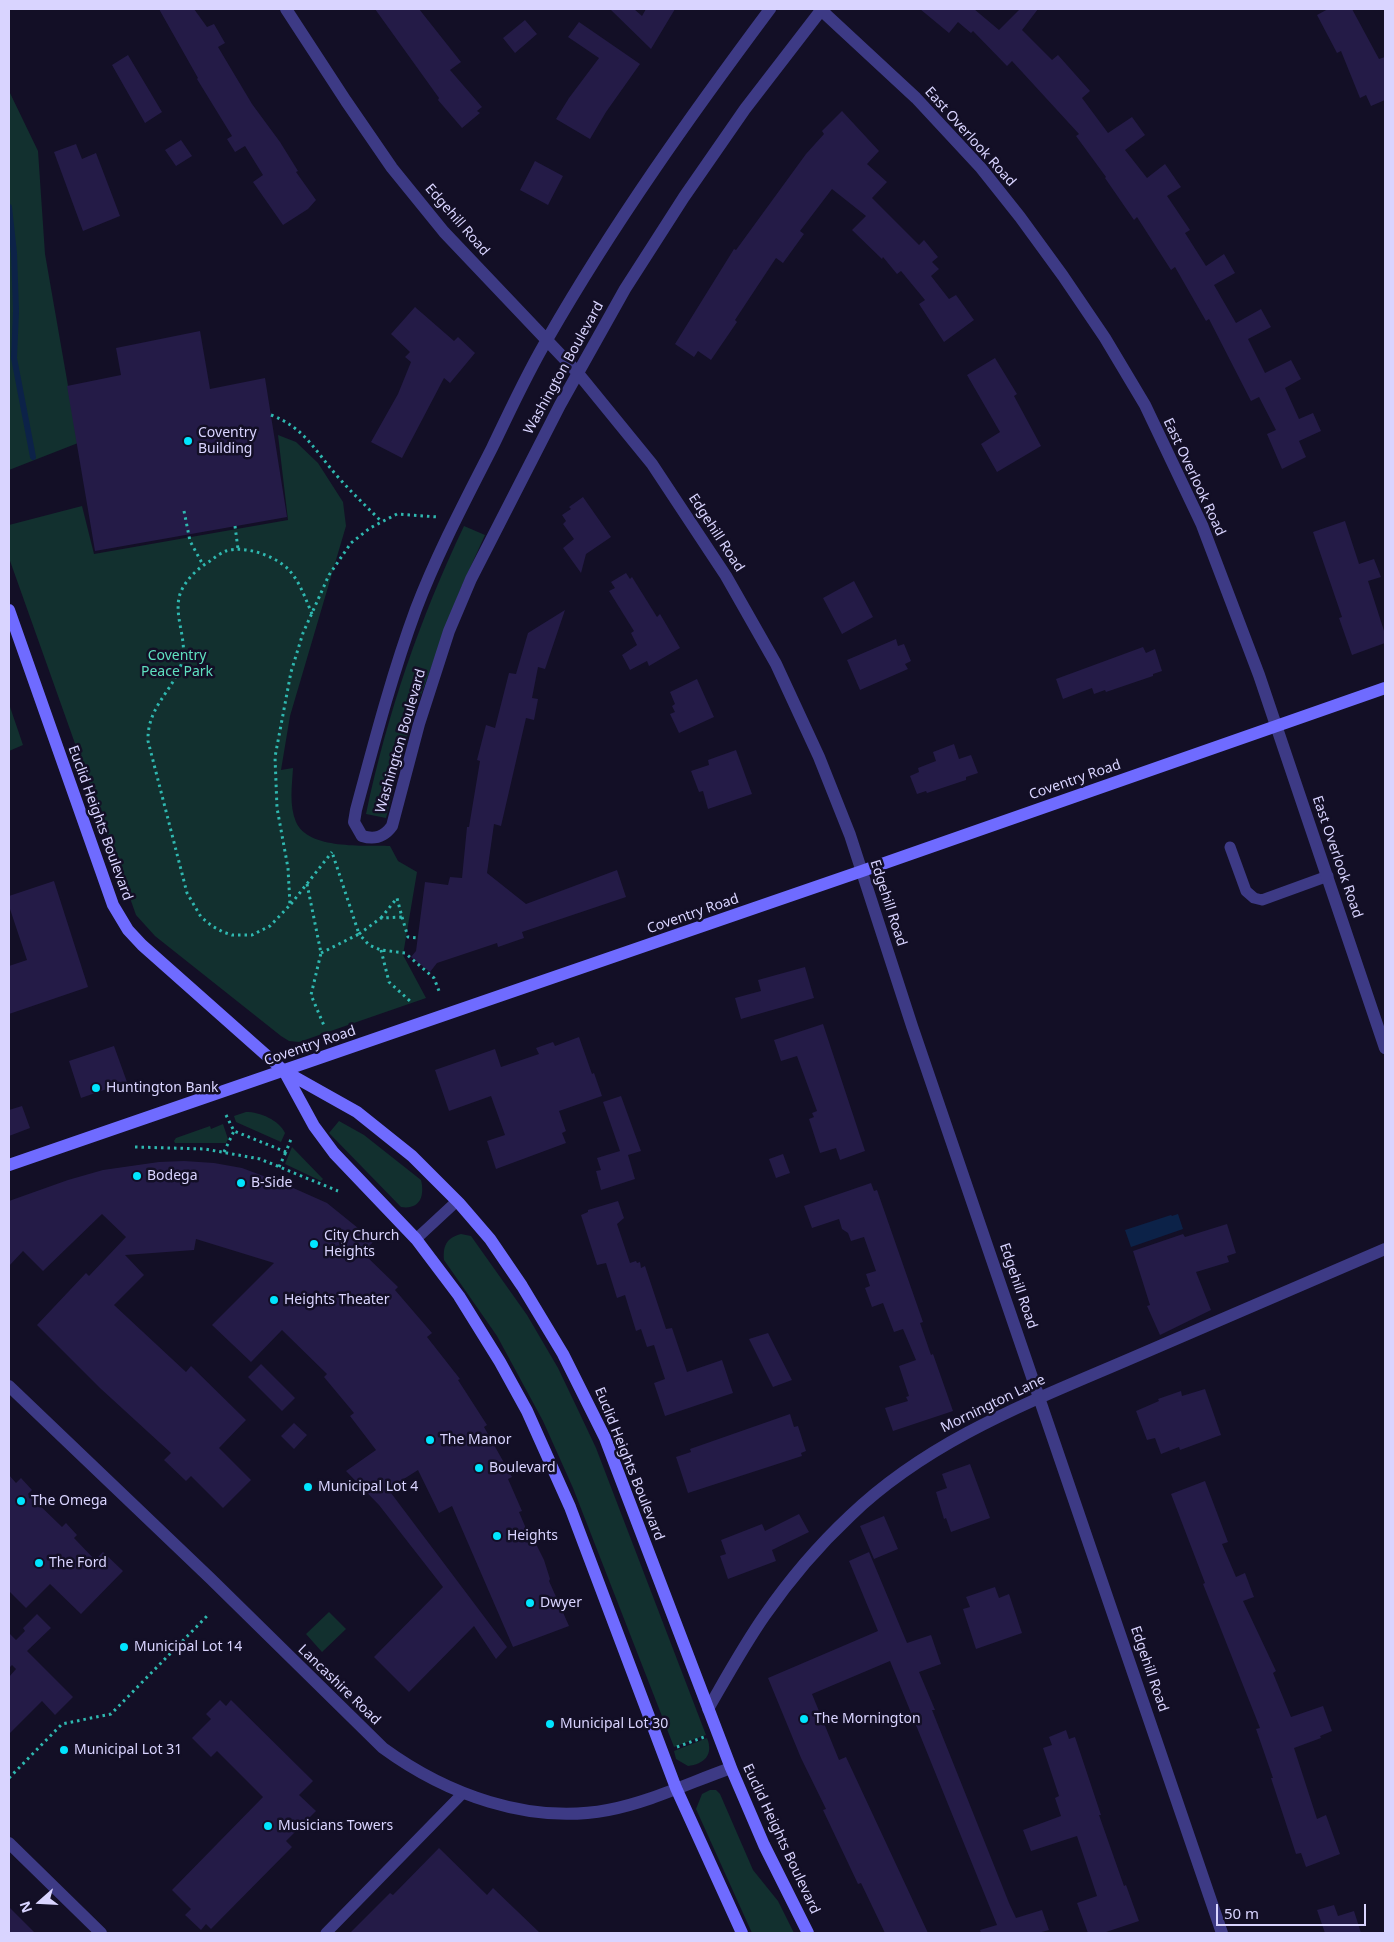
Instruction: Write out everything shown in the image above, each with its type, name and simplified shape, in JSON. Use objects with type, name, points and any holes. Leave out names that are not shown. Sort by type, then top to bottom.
[{"type":"main road","name":"Euclid Heights Boulevard","points":[[9,610],[113,905],[128,930],[142,945],[284,1071],[356,1112],[384,1132],[412,1156],[457,1201],[490,1239],[522,1286],[563,1354],[588,1402],[624,1486],[731,1768],[764,1845],[808,1933]]},
{"type":"main road","name":"Coventry Road","points":[[9,1165],[862,871],[1385,688]]},
{"type":"main road","name":"Euclid Heights Boulevard","points":[[284,1071],[314,1126],[334,1153],[416,1239],[463,1303],[500,1362],[527,1411],[570,1507],[676,1788],[742,1933]]},
{"type":"street","name":"Edgehill Road","points":[[286,9],[392,168],[444,232],[578,372],[652,464],[726,576],[780,673],[818,757],[850,835],[912,1026],[1041,1398],[1222,1933]]},
{"type":"street","name":"Washington Boulevard","points":[[770,9],[718,78],[594,261],[546,340],[466,498],[437,558],[416,610],[385,705],[356,810],[354,822],[362,836],[378,838],[392,826],[419,724],[449,631],[484,553],[578,372],[625,288],[684,197],[746,109],[821,9]]},
{"type":"street","name":"East Overlook Road","points":[[821,9],[916,98],[981,168],[1053,261],[1105,338],[1145,405],[1202,525],[1259,675],[1385,1048]]},
{"type":"street","name":"Mornington Lane","points":[[708,1709],[764,1616],[800,1567],[852,1514],[912,1465],[978,1426],[1385,1249]]},
{"type":"street","name":"Lancashire Road","points":[[9,1386],[211,1579],[323,1691],[383,1748],[405,1764],[484,1801],[508,1807],[572,1814],[608,1810],[635,1803],[731,1768]]},
{"type":"street","points":[[9,1843],[102,1933]]},
{"type":"lane","points":[[1230,848],[1246,891],[1254,898],[1262,900],[1328,876]]},
{"type":"lane","points":[[416,1239],[457,1201]]},
{"type":"lane","points":[[326,1933],[463,1792]]},
{"type":"path","points":[[271,415],[288,421],[308,440],[338,477],[382,522]]},
{"type":"path","points":[[184,512],[190,541],[203,565]]},
{"type":"path","points":[[290,906],[288,868],[277,808],[275,757],[291,672],[303,633],[329,575],[352,543],[370,528],[397,514],[438,517]]},
{"type":"path","points":[[235,526],[238,549]]},
{"type":"path","points":[[312,614],[298,584],[288,569],[258,552],[238,549],[225,551],[197,569],[180,594],[178,613],[181,627],[183,660],[153,715],[148,729],[148,741],[187,893],[201,917],[212,926],[232,935],[252,936],[270,926],[290,906],[332,852],[359,934],[369,946],[381,950],[406,953],[434,978],[439,991]]},
{"type":"path","points":[[307,884],[321,953],[311,994],[325,1028]]},
{"type":"path","points":[[321,953],[359,934],[381,918],[398,898],[408,937],[418,938]]},
{"type":"path","points":[[381,918],[402,917]]},
{"type":"path","points":[[381,950],[389,982],[410,1001]]},
{"type":"path","points":[[226,1115],[234,1131],[286,1152]]},
{"type":"path","points":[[224,1152],[234,1131]]},
{"type":"path","points":[[279,1167],[291,1139]]},
{"type":"path","points":[[135,1147],[205,1148],[260,1159],[338,1191]]},
{"type":"path","points":[[9,1778],[62,1724],[111,1714],[209,1614]]},
{"type":"path","points":[[674,1748],[706,1736]]},
{"type":"green space","points":[[9,91],[38,151],[45,254],[78,443],[9,470]]},
{"type":"green space","name":"Coventry Peace Park","points":[[278,435],[296,442],[318,463],[343,502],[346,526],[290,716],[281,770],[293,768],[292,809],[296,822],[302,831],[324,842],[390,846],[398,861],[417,872],[403,955],[426,998],[299,1042],[289,1041],[281,1036],[155,936],[136,915],[9,558],[9,525],[82,506],[94,554],[288,520]]},
{"type":"green space","points":[[464,526],[485,535],[460,590],[411,722],[386,818],[366,814],[384,740],[406,667],[433,596]]},
{"type":"green space","points":[[9,704],[23,745],[9,751]]},
{"type":"green space","points":[[246,1112],[263,1115],[278,1124],[285,1133],[281,1142],[236,1122],[234,1116]]},
{"type":"green space","points":[[339,1121],[364,1135],[421,1180],[422,1191],[420,1201],[417,1204],[401,1207],[329,1133]]},
{"type":"green space","points":[[223,1124],[228,1139],[226,1143],[175,1143],[174,1141],[176,1138],[210,1126],[211,1129]]},
{"type":"green space","points":[[292,1147],[323,1179],[321,1181],[285,1164]]},
{"type":"green space","points":[[461,1234],[471,1236],[527,1315],[558,1368],[596,1448],[706,1735],[674,1747],[573,1488],[543,1421],[497,1336],[444,1260],[444,1251],[447,1243],[452,1238]]},
{"type":"green space","points":[[329,1612],[346,1629],[322,1652],[306,1634]]},
{"type":"green space","points":[[707,1738],[709,1749],[703,1761],[688,1766],[676,1759],[674,1751]]},
{"type":"green space","points":[[710,1790],[716,1790],[720,1794],[753,1870],[778,1901],[794,1933],[752,1933],[696,1809],[702,1794]]},
{"type":"water","points":[[1178,1214],[1183,1229],[1131,1247],[1125,1230]]},
{"type":"building","points":[[159,9],[194,9],[207,27],[214,24],[225,43],[218,47],[252,104],[280,142],[298,171],[296,172],[316,200],[308,209],[283,225],[253,182],[263,175],[245,146],[235,152],[227,139],[232,136],[197,79]]},
{"type":"building","points":[[375,9],[419,9],[461,62],[450,70],[482,107],[477,111],[480,113],[462,128],[438,100],[439,98]]},
{"type":"building","points":[[610,9],[634,9],[642,16],[646,9],[675,9],[651,49]]},
{"type":"building","points":[[920,9],[974,9],[999,30],[1020,9],[1038,9],[1022,30],[1052,60],[1058,55],[1090,91],[1082,98],[1108,133],[1132,117],[1145,135],[1125,150],[1147,178],[1165,164],[1181,187],[1167,196],[1190,230],[1185,233],[1206,266],[1224,254],[1235,273],[1214,285],[1236,323],[1261,309],[1271,327],[1248,339],[1265,373],[1291,360],[1301,379],[1285,388],[1299,419],[1313,413],[1321,431],[1299,441],[1306,457],[1282,469],[1267,434],[1276,430],[1259,397],[1251,401],[1209,319],[1206,321],[1175,267],[1171,270],[1137,217],[1134,220],[1076,136],[1079,134],[1012,61],[1007,66],[973,31],[971,33],[958,22],[949,33]]},
{"type":"building","points":[[1328,9],[1352,9],[1379,59],[1385,57],[1385,100],[1371,106],[1366,95],[1360,98],[1341,51],[1337,53],[1317,15]]},
{"type":"building","points":[[525,20],[537,34],[515,53],[503,38]]},
{"type":"building","points":[[579,22],[640,64],[606,112],[590,139],[556,119],[599,58],[568,37]]},
{"type":"building","points":[[128,55],[162,112],[145,123],[112,65]]},
{"type":"building","points":[[842,111],[879,151],[867,164],[887,182],[872,198],[919,245],[924,240],[938,257],[932,262],[939,269],[931,276],[949,299],[956,295],[974,320],[944,342],[919,304],[925,300],[901,271],[897,274],[883,257],[882,259],[852,230],[866,216],[832,189],[800,231],[804,234],[783,263],[776,258],[735,320],[737,322],[711,360],[698,351],[694,357],[675,344],[734,249],[736,250],[806,154],[824,134],[822,131]]},
{"type":"building","points":[[181,140],[192,156],[176,166],[165,150]]},
{"type":"building","points":[[76,144],[82,159],[96,153],[120,216],[83,231],[54,152]]},
{"type":"building","points":[[535,161],[563,176],[548,205],[520,190]]},
{"type":"building","points":[[415,307],[454,341],[458,337],[475,353],[450,383],[444,378],[402,458],[371,442],[398,394],[411,362],[405,357],[410,352],[391,334]]},
{"type":"building","name":"Coventry Building","points":[[200,331],[210,389],[265,378],[287,517],[95,551],[67,386],[121,375],[116,348]]},
{"type":"building","points":[[995,358],[1017,394],[1014,396],[1041,446],[997,472],[981,444],[1000,432],[967,375]]},
{"type":"building","points":[[583,497],[611,537],[586,554],[581,573],[563,548],[574,539],[563,524],[566,521],[562,515],[571,509],[569,507]]},
{"type":"building","points":[[1345,521],[1359,564],[1374,559],[1381,577],[1368,581],[1385,634],[1385,643],[1352,655],[1339,618],[1342,617],[1313,532]]},
{"type":"building","points":[[626,573],[630,579],[632,577],[657,617],[660,614],[680,648],[649,666],[647,661],[630,670],[622,655],[637,645],[631,633],[634,631],[609,591],[615,588],[611,582]]},
{"type":"building","points":[[854,581],[873,617],[842,634],[823,598]]},
{"type":"building","points":[[565,610],[545,669],[538,667],[532,698],[538,699],[534,720],[526,718],[501,826],[494,824],[487,873],[526,904],[617,870],[626,897],[522,932],[524,938],[498,947],[497,943],[437,963],[430,972],[411,957],[416,951],[425,882],[448,885],[450,877],[462,878],[467,827],[469,827],[480,761],[477,760],[486,725],[495,728],[509,673],[516,674],[528,633]]},
{"type":"building","points":[[896,639],[898,646],[904,644],[911,661],[905,664],[908,669],[860,690],[847,660]]},
{"type":"building","points":[[1143,647],[1146,653],[1155,649],[1162,671],[1153,674],[1153,676],[1106,692],[1105,690],[1094,694],[1092,688],[1063,699],[1056,679]]},
{"type":"building","points":[[697,679],[714,717],[679,733],[670,714],[675,712],[672,706],[675,704],[670,692]]},
{"type":"building","points":[[954,744],[959,759],[971,755],[978,773],[966,777],[966,780],[927,793],[926,791],[917,794],[910,776],[919,772],[918,768],[936,761],[933,752]]},
{"type":"building","points":[[736,750],[752,794],[708,809],[703,791],[699,792],[691,771],[709,765],[708,760]]},
{"type":"building","points":[[54,881],[88,987],[9,1014],[9,966],[27,960],[9,906],[9,896]]},
{"type":"building","points":[[805,967],[814,998],[741,1019],[735,998],[761,991],[758,980]]},
{"type":"building","points":[[823,1024],[865,1151],[840,1160],[836,1148],[820,1153],[809,1119],[814,1117],[812,1113],[817,1111],[797,1056],[781,1061],[774,1040]]},
{"type":"building","points":[[579,1037],[602,1096],[559,1111],[566,1131],[562,1133],[566,1143],[496,1169],[487,1141],[505,1135],[491,1096],[449,1111],[435,1070],[495,1049],[501,1067],[539,1054],[536,1048],[553,1042],[555,1046]]},
{"type":"building","points":[[114,1046],[127,1082],[81,1098],[69,1061]]},
{"type":"building","points":[[621,1096],[641,1151],[628,1155],[635,1179],[601,1190],[596,1171],[601,1170],[597,1158],[620,1151],[603,1102]]},
{"type":"building","points":[[22,1106],[30,1128],[9,1136],[9,1110]]},
{"type":"building","points":[[783,1154],[790,1173],[776,1178],[769,1159]]},
{"type":"building","points":[[159,1162],[214,1163],[242,1168],[282,1183],[327,1203],[374,1241],[363,1253],[398,1287],[395,1290],[432,1333],[427,1337],[460,1379],[458,1380],[487,1425],[484,1427],[512,1477],[508,1479],[522,1511],[519,1512],[533,1545],[536,1544],[544,1560],[549,1581],[569,1626],[513,1647],[452,1506],[439,1513],[418,1470],[388,1489],[507,1647],[496,1659],[474,1626],[409,1692],[374,1657],[443,1587],[379,1505],[346,1471],[376,1450],[350,1416],[354,1413],[324,1377],[327,1374],[282,1330],[251,1362],[212,1325],[274,1263],[196,1239],[194,1250],[125,1255],[144,1275],[114,1305],[186,1372],[191,1366],[246,1420],[219,1448],[251,1480],[223,1508],[191,1476],[186,1481],[164,1460],[171,1453],[100,1388],[37,1325],[86,1273],[89,1276],[126,1237],[102,1214],[43,1271],[23,1251],[9,1266],[9,1201],[103,1170]]},
{"type":"building","points":[[871,1183],[874,1191],[877,1190],[923,1322],[920,1323],[931,1355],[933,1354],[953,1411],[893,1431],[885,1408],[908,1401],[906,1397],[909,1396],[899,1366],[916,1360],[903,1329],[894,1332],[883,1303],[872,1307],[865,1288],[870,1286],[866,1274],[876,1271],[864,1237],[851,1241],[848,1233],[842,1229],[839,1219],[812,1228],[804,1206]]},
{"type":"building","points":[[618,1201],[624,1218],[617,1224],[630,1263],[636,1261],[637,1263],[640,1262],[641,1268],[645,1266],[666,1329],[672,1328],[687,1372],[722,1360],[733,1393],[665,1416],[654,1383],[665,1379],[654,1345],[647,1347],[641,1329],[636,1331],[625,1295],[617,1298],[606,1263],[597,1265],[581,1215],[588,1212],[588,1210]]},
{"type":"building","points":[[1227,1224],[1236,1253],[1227,1256],[1229,1262],[1196,1272],[1211,1310],[1160,1335],[1147,1306],[1150,1305],[1133,1251],[1183,1234],[1185,1237]]},
{"type":"building","points":[[768,1333],[792,1380],[773,1387],[749,1339]]},
{"type":"building","points":[[261,1364],[295,1398],[282,1411],[248,1377]]},
{"type":"building","points":[[1205,1389],[1221,1435],[1180,1450],[1179,1447],[1161,1454],[1155,1438],[1147,1440],[1136,1411],[1159,1401],[1158,1399],[1181,1391],[1182,1396]]},
{"type":"building","points":[[790,1414],[794,1427],[798,1426],[806,1451],[801,1453],[802,1456],[688,1493],[676,1457],[691,1452],[690,1449]]},
{"type":"building","points":[[294,1423],[307,1435],[294,1449],[281,1436]]},
{"type":"building","points":[[970,1464],[990,1518],[951,1532],[946,1518],[944,1519],[936,1492],[947,1488],[942,1474]]},
{"type":"building","points":[[9,1475],[16,1483],[21,1478],[32,1490],[28,1494],[62,1527],[66,1523],[77,1535],[74,1538],[95,1560],[103,1552],[123,1571],[81,1614],[50,1584],[26,1608],[9,1591]]},
{"type":"building","points":[[1205,1481],[1228,1542],[1222,1544],[1236,1577],[1245,1573],[1254,1597],[1243,1601],[1276,1671],[1273,1673],[1291,1717],[1323,1706],[1332,1731],[1320,1736],[1321,1738],[1294,1748],[1317,1819],[1326,1815],[1340,1854],[1306,1867],[1301,1853],[1296,1854],[1256,1729],[1260,1728],[1203,1584],[1205,1583],[1171,1494]]},
{"type":"building","points":[[799,1514],[809,1532],[772,1550],[776,1561],[728,1579],[720,1556],[726,1554],[721,1540],[762,1524],[765,1531]]},
{"type":"building","points":[[884,1516],[898,1549],[874,1559],[860,1526]]},
{"type":"building","points":[[869,1552],[907,1643],[931,1635],[941,1664],[919,1672],[935,1710],[932,1710],[1016,1918],[1042,1910],[1049,1930],[1038,1933],[981,1933],[980,1930],[997,1925],[890,1661],[812,1694],[839,1760],[846,1757],[928,1933],[885,1933],[861,1883],[858,1884],[823,1810],[826,1809],[801,1758],[768,1678],[878,1631],[849,1561]]},
{"type":"building","points":[[995,1587],[999,1598],[1009,1594],[1022,1633],[976,1649],[963,1609],[970,1607],[966,1597]]},
{"type":"building","points":[[37,1614],[51,1628],[27,1651],[73,1697],[55,1715],[42,1701],[9,1734],[9,1677],[16,1669],[12,1665],[9,1668],[9,1633],[16,1640],[25,1631],[23,1628]]},
{"type":"building","name":"Musicians Towers","points":[[220,1700],[226,1706],[231,1700],[313,1781],[299,1795],[316,1811],[286,1841],[292,1847],[211,1929],[206,1924],[201,1930],[185,1915],[191,1909],[172,1890],[263,1797],[217,1751],[211,1757],[192,1738],[211,1719],[206,1714]]},
{"type":"building","points":[[1066,1730],[1069,1739],[1075,1737],[1101,1815],[1099,1815],[1124,1886],[1126,1885],[1139,1921],[1103,1933],[1088,1933],[1077,1903],[1097,1896],[1077,1836],[1031,1851],[1023,1830],[1061,1816],[1055,1798],[1059,1796],[1043,1748],[1052,1745],[1049,1737]]},
{"type":"building","points":[[439,1848],[487,1895],[493,1888],[540,1933],[350,1933],[390,1893],[393,1895]]},
{"type":"building","points":[[1334,1905],[1338,1916],[1354,1911],[1361,1933],[1325,1933],[1317,1910]]},
{"type":"building","points":[[9,1907],[35,1933],[9,1933]]},
{"type":"waterway","points":[[9,207],[14,253],[16,311],[14,358],[33,457]]},
{"type":"place","name":"Coventry Building","points":[[188,441]]},
{"type":"place","name":"Huntington Bank","points":[[96,1088]]},
{"type":"place","name":"Bodega","points":[[137,1176]]},
{"type":"place","name":"B-Side","points":[[241,1183]]},
{"type":"place","name":"City Church Heights","points":[[314,1244]]},
{"type":"place","name":"Heights Theater","points":[[274,1300]]},
{"type":"place","name":"The Manor","points":[[430,1440]]},
{"type":"place","name":"Boulevard","points":[[479,1468]]},
{"type":"place","name":"Municipal Lot 4","points":[[308,1487]]},
{"type":"place","name":"The Omega","points":[[21,1501]]},
{"type":"place","name":"Heights","points":[[497,1536]]},
{"type":"place","name":"The Ford","points":[[39,1563]]},
{"type":"place","name":"Dwyer","points":[[530,1603]]},
{"type":"place","name":"Municipal Lot 14","points":[[124,1647]]},
{"type":"place","name":"The Mornington","points":[[804,1719]]},
{"type":"place","name":"Municipal Lot 30","points":[[550,1724]]},
{"type":"place","name":"Municipal Lot 31","points":[[64,1750]]},
{"type":"place","name":"Musicians Towers","points":[[268,1826]]}]
